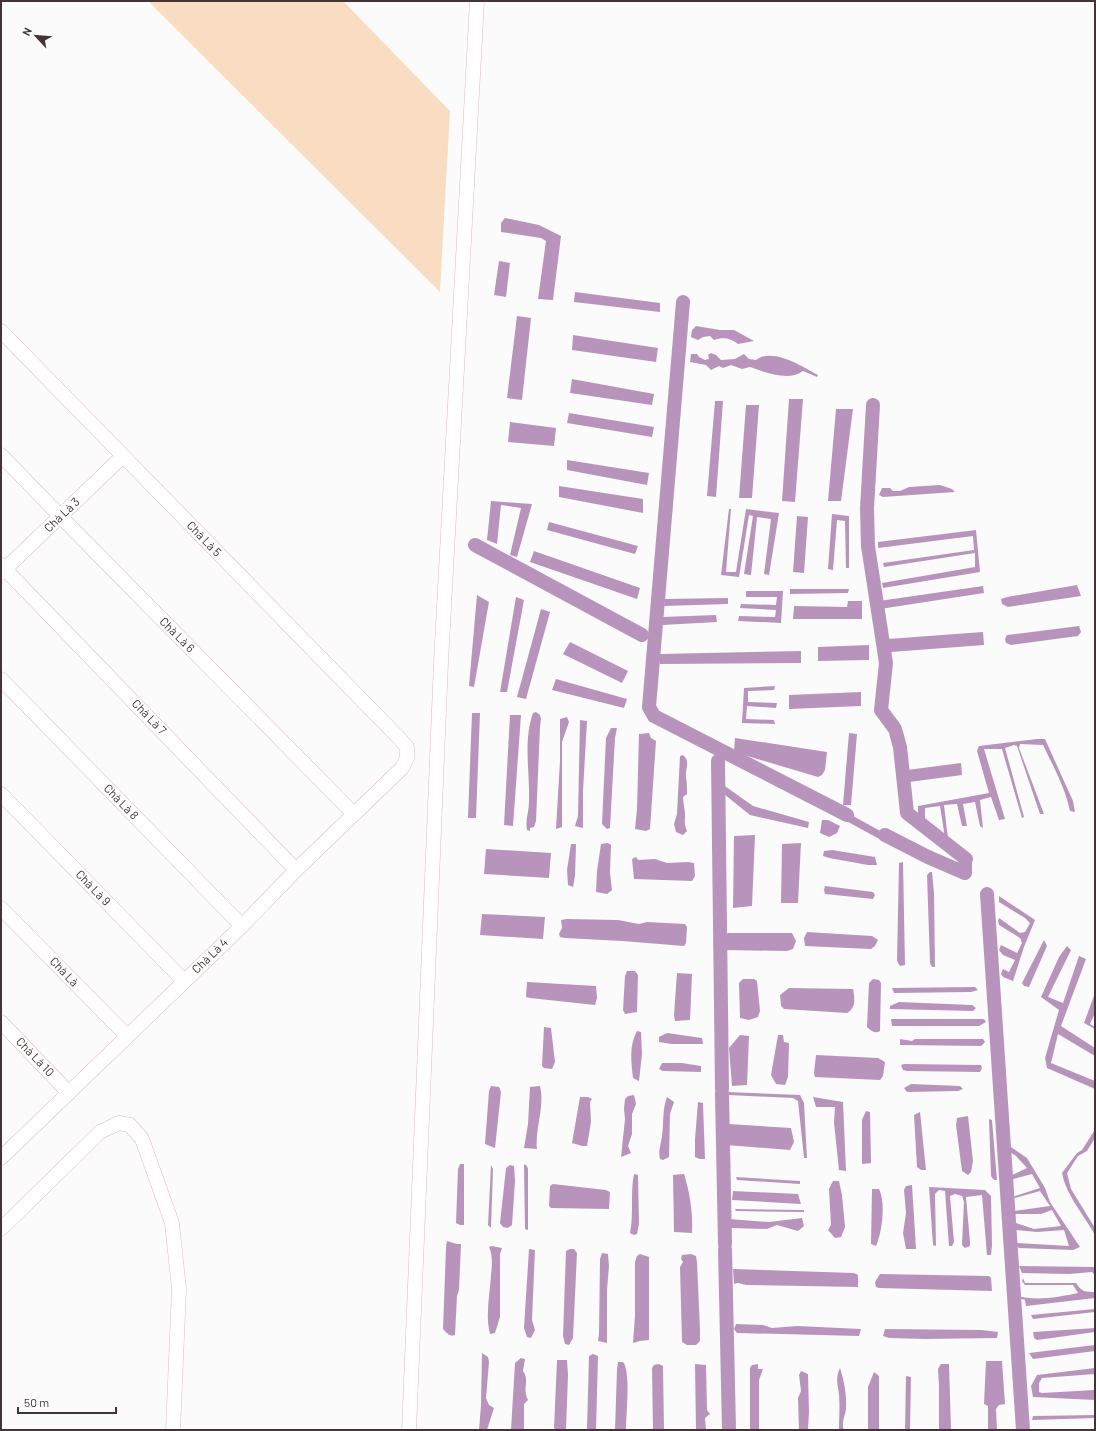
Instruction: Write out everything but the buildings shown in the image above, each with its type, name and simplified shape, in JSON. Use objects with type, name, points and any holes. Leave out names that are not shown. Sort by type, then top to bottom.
[{"type":"street","points":[[409,1430],[441,662],[477,1]]},
{"type":"street","name":"Chà Là 5","points":[[1,331],[122,457],[167,501],[407,747]]},
{"type":"street","name":"Chà Là 6","points":[[1,454],[60,516],[354,814]]},
{"type":"street","name":"Chà Là 3","points":[[2,569],[122,457]]},
{"type":"street","name":"Chà Là 7","points":[[2,569],[296,870]]},
{"type":"street","name":"Chà Là 8","points":[[1,679],[242,926]]},
{"type":"street","name":"Chà Là 4","points":[[3,1150],[69,1092],[242,926],[296,870],[402,768],[407,758],[407,747]]},
{"type":"street","name":"Chà Là 9","points":[[1,794],[184,981]]},
{"type":"street","name":"Chà Là","points":[[1,908],[127,1036]]},
{"type":"street","name":"Chà Là 10","points":[[1,1022],[69,1092]]},
{"type":"street","points":[[1,1229],[100,1132],[119,1123],[130,1125],[142,1139],[172,1223],[179,1288],[173,1430]]},
{"type":"shaded area","points":[[148,1],[343,1],[450,111],[440,292]]},
{"type":"shaded area","points":[[505,218],[539,225],[561,236],[553,300],[538,299],[546,241],[541,238],[501,232],[501,223]]},
{"type":"shaded area","points":[[499,261],[510,263],[506,297],[494,295]]},
{"type":"shaded area","points":[[575,292],[660,303],[660,312],[574,302]]},
{"type":"shaded area","points":[[517,316],[531,318],[522,400],[507,398]]},
{"type":"shaded area","points":[[696,326],[720,330],[734,330],[754,341],[738,344],[733,340],[727,339],[714,340],[710,336],[703,337],[698,340],[691,337],[692,330]]},
{"type":"shaded area","points":[[573,335],[658,348],[656,362],[572,350]]},
{"type":"shaded area","points":[[711,353],[716,355],[721,360],[735,359],[744,354],[749,359],[756,360],[763,357],[779,357],[796,363],[818,375],[817,377],[803,371],[791,376],[784,376],[750,367],[742,369],[731,365],[723,368],[719,366],[711,370],[706,365],[690,362],[691,354],[697,354],[705,360],[709,359],[708,355]]},
{"type":"shaded area","points":[[572,379],[654,394],[652,405],[570,393]]},
{"type":"shaded area","points":[[789,399],[803,399],[795,502],[782,501]]},
{"type":"shaded area","points":[[715,401],[723,401],[716,497],[707,496]]},
{"type":"shaded area","points":[[746,405],[759,405],[752,498],[739,498]]},
{"type":"shaded area","points":[[836,409],[853,409],[841,501],[828,501]]},
{"type":"shaded area","points":[[569,413],[654,427],[652,437],[567,423]]},
{"type":"shaded area","points":[[510,422],[556,428],[554,446],[508,442]]},
{"type":"shaded area","points":[[567,460],[649,473],[647,485],[567,470]]},
{"type":"shaded area","points":[[940,485],[952,489],[955,492],[883,497],[879,495],[882,488],[890,488],[893,491],[900,491],[909,487]]},
{"type":"shaded area","points":[[559,486],[643,499],[643,513],[559,497]]},
{"type":"shaded area","points":[[491,501],[532,504],[517,557],[510,555],[521,508],[501,505],[497,544],[487,540]]},
{"type":"shaded area","points":[[729,509],[731,509],[726,572],[736,572],[746,509],[779,513],[769,575],[764,574],[771,519],[757,517],[751,575],[744,574],[753,516],[749,515],[739,577],[721,575]]},
{"type":"shaded area","points":[[832,514],[849,516],[849,568],[846,568],[845,521],[837,520],[833,570],[828,569]]},
{"type":"shaded area","points":[[797,516],[808,517],[804,573],[793,572]]},
{"type":"shaded area","points":[[549,522],[638,546],[635,554],[547,530]]},
{"type":"shaded area","points":[[976,530],[980,572],[883,588],[882,583],[975,567],[975,553],[884,567],[883,563],[974,550],[973,536],[878,548],[878,542]]},
{"type":"shaded area","points":[[534,551],[640,588],[637,599],[530,562]]},
{"type":"shaded area","points":[[1077,585],[1081,596],[1008,607],[1002,604],[1001,599],[1007,597]]},
{"type":"shaded area","points":[[983,586],[984,593],[880,609],[879,601]]},
{"type":"shaded area","points":[[790,589],[849,589],[848,593],[790,594]]},
{"type":"shaded area","points":[[746,591],[783,591],[781,623],[738,621],[739,616],[775,617],[776,610],[740,608],[741,604],[776,605],[777,597],[746,597]]},
{"type":"shaded area","points":[[477,595],[489,602],[474,687],[469,686]]},
{"type":"shaded area","points":[[516,597],[524,600],[507,692],[500,692]]},
{"type":"shaded area","points":[[728,598],[728,604],[664,606],[665,599]]},
{"type":"shaded area","points":[[848,601],[862,601],[862,619],[793,619],[794,606],[847,607]]},
{"type":"shaded area","points":[[541,609],[550,612],[526,699],[517,697]]},
{"type":"shaded area","points":[[716,615],[717,622],[663,625],[662,617]]},
{"type":"shaded area","points":[[1079,626],[1081,632],[1078,636],[1011,645],[1006,643],[1005,639],[1007,635]]},
{"type":"shaded area","points":[[983,632],[984,645],[891,652],[888,639]]},
{"type":"shaded area","points":[[570,642],[628,671],[622,683],[563,654]]},
{"type":"shaded area","points":[[869,645],[869,660],[818,661],[818,647]]},
{"type":"shaded area","points":[[801,651],[801,663],[660,664],[660,654]]},
{"type":"shaded area","points":[[556,679],[627,699],[624,708],[552,690]]},
{"type":"shaded area","points":[[775,686],[774,690],[748,691],[748,702],[777,703],[776,708],[747,706],[746,719],[774,720],[775,724],[742,723],[744,688]]},
{"type":"shaded area","points":[[861,692],[861,706],[789,709],[789,695]]},
{"type":"shaded area","points":[[536,712],[540,715],[541,719],[536,821],[534,827],[530,828],[530,831],[527,830],[529,802],[528,735],[533,713]]},
{"type":"shaded area","points":[[472,713],[480,713],[476,818],[468,818]]},
{"type":"shaded area","points":[[510,715],[521,715],[513,826],[504,825]]},
{"type":"shaded area","points":[[567,717],[569,722],[562,742],[562,827],[556,829],[560,761],[560,719]]},
{"type":"shaded area","points":[[580,720],[587,721],[583,791],[583,828],[575,826],[578,816]]},
{"type":"shaded area","points":[[611,728],[617,728],[615,738],[610,828],[607,829],[602,824],[606,738]]},
{"type":"shaded area","points":[[649,733],[651,738],[656,741],[650,829],[646,831],[635,829],[639,734]]},
{"type":"shaded area","points":[[849,733],[857,734],[851,805],[843,805]]},
{"type":"shaded area","points":[[735,738],[827,752],[825,770],[822,775],[818,777],[734,752]]},
{"type":"shaded area","points":[[1045,739],[1073,801],[1075,812],[1070,811],[1062,785],[1043,745],[1020,744],[1019,748],[1044,814],[1040,814],[1017,746],[1014,745],[1005,748],[1024,817],[1022,818],[1002,749],[984,749],[1005,819],[999,820],[991,797],[980,800],[983,828],[980,826],[975,802],[963,804],[967,826],[962,826],[957,804],[944,805],[948,839],[945,838],[940,806],[925,808],[925,822],[918,817],[918,806],[989,793],[977,751],[979,746]]},
{"type":"shaded area","points":[[683,755],[687,760],[687,794],[683,797],[685,825],[687,831],[683,835],[676,832],[674,824],[677,814],[680,756]]},
{"type":"shaded area","points":[[961,763],[962,775],[909,782],[907,770]]},
{"type":"shaded area","points":[[722,784],[753,806],[809,822],[808,828],[750,815],[719,790]]},
{"type":"shaded area","points":[[830,806],[835,806],[902,843],[898,849],[837,816],[829,810]]},
{"type":"shaded area","points":[[822,820],[828,820],[840,826],[837,833],[829,837],[820,833]]},
{"type":"shaded area","points":[[755,835],[752,906],[733,908],[734,836]]},
{"type":"shaded area","points":[[608,843],[611,845],[610,873],[612,890],[607,894],[596,892],[601,844]]},
{"type":"shaded area","points":[[801,843],[798,903],[781,903],[782,844]]},
{"type":"shaded area","points":[[571,844],[576,844],[575,876],[573,887],[568,885],[567,870]]},
{"type":"shaded area","points":[[486,849],[551,853],[549,878],[484,874]]},
{"type":"shaded area","points":[[832,850],[875,857],[877,865],[868,865],[823,856],[824,851]]},
{"type":"shaded area","points":[[636,857],[638,860],[655,859],[667,863],[694,863],[695,876],[692,881],[634,879],[632,859]]},
{"type":"shaded area","points":[[903,862],[905,965],[900,966],[897,961],[899,863]]},
{"type":"shaded area","points":[[932,872],[934,893],[935,967],[932,967],[930,963],[927,875]]},
{"type":"shaded area","points":[[825,886],[873,892],[875,895],[873,899],[825,894]]},
{"type":"shaded area","points":[[999,896],[1035,920],[1013,981],[1003,977],[1001,974],[1003,969],[1009,972],[1015,960],[1003,955],[999,950],[1001,945],[1017,953],[1022,943],[1020,938],[999,925],[998,921],[999,918],[1020,933],[1025,932],[1030,923],[1025,918],[999,902]]},
{"type":"shaded area","points":[[482,914],[545,917],[543,939],[480,935]]},
{"type":"shaded area","points":[[561,920],[618,920],[639,924],[647,922],[685,924],[687,927],[686,943],[684,946],[560,937],[559,934],[562,928]]},
{"type":"shaded area","points":[[807,932],[872,936],[878,940],[875,946],[871,949],[805,946],[804,938]]},
{"type":"shaded area","points":[[728,933],[792,933],[796,941],[793,949],[787,951],[724,950],[722,946],[723,938]]},
{"type":"shaded area","points":[[1044,940],[1047,946],[1029,987],[1024,986],[1022,983]]},
{"type":"shaded area","points":[[1067,946],[1071,950],[1048,997],[1063,1003],[1079,956],[1086,959],[1061,1026],[1095,1048],[1095,1056],[1058,1034],[1051,1063],[1095,1081],[1095,1089],[1047,1068],[1045,1058],[1059,1010],[1041,997],[1059,957]]},
{"type":"shaded area","points":[[627,971],[635,971],[638,975],[637,1012],[625,1014],[623,1010],[625,976]]},
{"type":"shaded area","points":[[677,973],[692,974],[690,1020],[675,1021],[674,1015]]},
{"type":"shaded area","points":[[743,979],[754,979],[757,981],[760,1011],[758,1017],[749,1020],[740,1018],[739,983]]},
{"type":"shaded area","points":[[873,979],[879,980],[881,983],[880,1031],[876,1032],[867,1027],[869,983]]},
{"type":"shaded area","points":[[527,982],[596,986],[597,998],[595,1005],[530,998],[526,997]]},
{"type":"shaded area","points":[[975,987],[978,990],[971,992],[894,993],[892,988]]},
{"type":"shaded area","points":[[789,988],[853,989],[853,1006],[847,1013],[784,1009],[781,1006],[780,995]]},
{"type":"shaded area","points":[[1095,993],[1095,1013],[1090,1024],[1095,1027],[1095,1029],[1084,1023]]},
{"type":"shaded area","points":[[899,1002],[972,1005],[976,1008],[973,1011],[890,1009],[890,1006]]},
{"type":"shaded area","points":[[891,1019],[984,1019],[986,1022],[979,1026],[892,1026]]},
{"type":"shaded area","points":[[544,1027],[551,1028],[555,1062],[552,1069],[544,1068],[542,1066]]},
{"type":"shaded area","points":[[637,1031],[641,1032],[642,1054],[639,1081],[633,1078],[631,1060],[634,1036]]},
{"type":"shaded area","points":[[667,1033],[702,1038],[703,1044],[671,1044],[659,1042],[659,1037]]},
{"type":"shaded area","points":[[740,1035],[749,1036],[747,1085],[732,1086],[729,1048]]},
{"type":"shaded area","points":[[778,1035],[783,1035],[784,1042],[789,1043],[788,1077],[785,1085],[776,1084],[771,1075]]},
{"type":"shaded area","points":[[900,1039],[912,1041],[915,1039],[983,1039],[985,1042],[981,1046],[900,1045]]},
{"type":"shaded area","points":[[816,1055],[878,1058],[885,1062],[883,1076],[880,1080],[815,1077]]},
{"type":"shaded area","points":[[662,1063],[682,1063],[701,1066],[701,1072],[663,1071],[659,1069]]},
{"type":"shaded area","points":[[901,1065],[981,1065],[982,1068],[980,1072],[907,1071],[903,1070]]},
{"type":"shaded area","points":[[911,1084],[960,1086],[963,1089],[958,1091],[907,1092],[904,1088]]},
{"type":"shaded area","points":[[491,1086],[499,1087],[501,1092],[495,1148],[485,1144],[489,1091]]},
{"type":"shaded area","points":[[540,1086],[541,1110],[537,1133],[537,1149],[524,1148],[528,1124],[530,1087]]},
{"type":"shaded area","points":[[726,1092],[800,1095],[804,1103],[807,1158],[804,1158],[798,1101],[793,1098],[729,1095]]},
{"type":"shaded area","points":[[634,1095],[636,1104],[632,1114],[632,1134],[628,1146],[631,1153],[621,1157],[625,1119],[625,1099],[628,1096]]},
{"type":"shaded area","points":[[580,1097],[588,1097],[592,1099],[590,1102],[591,1122],[587,1146],[572,1143]]},
{"type":"shaded area","points":[[667,1097],[674,1102],[670,1114],[669,1157],[663,1160],[660,1159],[659,1150],[663,1131],[664,1107]]},
{"type":"shaded area","points":[[813,1097],[843,1102],[846,1171],[839,1170],[834,1123],[835,1107],[816,1107]]},
{"type":"shaded area","points":[[698,1102],[703,1103],[705,1159],[695,1157]]},
{"type":"shaded area","points":[[866,1111],[870,1112],[871,1163],[862,1164],[862,1120]]},
{"type":"shaded area","points":[[920,1112],[926,1170],[921,1170],[917,1167],[914,1115]]},
{"type":"shaded area","points":[[968,1116],[973,1161],[971,1172],[968,1175],[962,1171],[956,1125],[957,1118]]},
{"type":"shaded area","points":[[989,1119],[992,1120],[997,1180],[994,1180],[991,1176]]},
{"type":"shaded area","points":[[729,1124],[791,1128],[794,1142],[790,1150],[726,1145],[725,1132]]},
{"type":"shaded area","points":[[1094,1131],[1095,1138],[1087,1151],[1078,1156],[1067,1173],[1071,1189],[1095,1228],[1095,1235],[1071,1197],[1062,1173],[1077,1153],[1082,1150]]},
{"type":"shaded area","points":[[1008,1145],[1027,1158],[1045,1188],[1050,1202],[1080,1247],[1073,1250],[1019,1248],[1016,1245],[1017,1243],[1069,1246],[1064,1230],[1037,1232],[1015,1230],[1016,1223],[1034,1229],[1061,1226],[1052,1210],[1041,1214],[1014,1214],[1014,1211],[1050,1206],[1040,1191],[1015,1198],[1012,1197],[1040,1188],[1032,1174],[1010,1180],[1010,1176],[1027,1168],[1010,1152]]},
{"type":"shaded area","points":[[460,1164],[464,1164],[464,1225],[456,1223],[458,1169]]},
{"type":"shaded area","points":[[524,1164],[528,1169],[528,1230],[525,1229]]},
{"type":"shaded area","points":[[491,1165],[493,1169],[491,1228],[488,1225]]},
{"type":"shaded area","points":[[510,1165],[514,1166],[515,1181],[512,1225],[508,1228],[503,1227],[500,1223],[506,1168]]},
{"type":"shaded area","points":[[634,1174],[638,1175],[639,1224],[637,1234],[634,1235],[630,1233]]},
{"type":"shaded area","points":[[684,1174],[691,1203],[692,1233],[674,1232],[673,1175]]},
{"type":"shaded area","points":[[736,1177],[800,1181],[800,1184],[737,1180]]},
{"type":"shaded area","points":[[833,1181],[839,1181],[845,1227],[841,1237],[835,1238],[828,1230],[831,1225],[829,1189]]},
{"type":"shaded area","points":[[553,1184],[606,1190],[610,1192],[609,1209],[551,1208],[549,1206],[550,1186]]},
{"type":"shaded area","points":[[912,1185],[916,1249],[906,1249],[903,1233],[906,1213],[904,1190],[906,1186]]},
{"type":"shaded area","points":[[929,1187],[985,1190],[991,1196],[991,1255],[987,1255],[982,1195],[966,1197],[970,1246],[965,1248],[962,1245],[964,1202],[962,1196],[955,1194],[950,1196],[954,1242],[952,1246],[949,1246],[945,1191],[939,1190],[935,1194],[936,1246],[933,1245]]},
{"type":"shaded area","points":[[872,1189],[879,1189],[883,1209],[880,1233],[876,1246],[871,1244]]},
{"type":"shaded area","points":[[733,1191],[798,1194],[801,1204],[732,1200]]},
{"type":"shaded area","points":[[735,1209],[804,1210],[804,1212],[736,1211]]},
{"type":"shaded area","points":[[802,1218],[804,1226],[798,1231],[777,1225],[767,1229],[731,1228],[729,1219],[769,1222]]},
{"type":"shaded area","points":[[447,1241],[461,1244],[455,1335],[448,1334],[443,1329]]},
{"type":"shaded area","points":[[492,1246],[502,1248],[500,1254],[500,1317],[495,1333],[490,1334],[488,1312],[492,1261],[489,1247]]},
{"type":"shaded area","points":[[529,1249],[535,1250],[532,1320],[535,1330],[531,1338],[527,1337],[524,1328]]},
{"type":"shaded area","points":[[574,1249],[577,1253],[573,1338],[569,1345],[565,1344],[563,1336],[566,1251]]},
{"type":"shaded area","points":[[602,1253],[608,1254],[609,1266],[607,1290],[607,1343],[598,1341],[600,1259]]},
{"type":"shaded area","points":[[640,1254],[649,1257],[649,1340],[633,1343],[635,1316],[635,1262],[637,1256]]},
{"type":"shaded area","points":[[691,1254],[696,1256],[697,1262],[700,1341],[696,1345],[687,1345],[682,1342],[680,1267],[683,1262],[681,1259],[682,1255]]},
{"type":"shaded area","points":[[1019,1266],[1095,1267],[1095,1275],[1092,1272],[1069,1274],[1022,1273]]},
{"type":"shaded area","points":[[733,1269],[854,1273],[858,1275],[858,1287],[734,1284]]},
{"type":"shaded area","points":[[880,1274],[989,1276],[991,1278],[992,1291],[879,1288],[876,1287],[875,1282]]},
{"type":"shaded area","points":[[1023,1278],[1025,1283],[1076,1283],[1084,1291],[1095,1292],[1095,1298],[1026,1306],[1025,1300],[1015,1297],[1015,1295],[1038,1298],[1078,1293],[1073,1285],[1025,1285],[1022,1281]]},
{"type":"shaded area","points":[[1095,1309],[1095,1312],[1033,1319],[1031,1315]]},
{"type":"shaded area","points":[[736,1324],[763,1325],[772,1328],[797,1326],[861,1329],[859,1336],[737,1333],[734,1329]]},
{"type":"shaded area","points":[[1095,1328],[1095,1332],[1037,1340],[1034,1338],[1033,1332]]},
{"type":"shaded area","points":[[885,1329],[982,1330],[998,1332],[997,1338],[925,1339],[889,1338],[883,1336]]},
{"type":"shaded area","points":[[1095,1345],[1095,1351],[1033,1359],[1029,1353]]},
{"type":"shaded area","points":[[482,1353],[488,1357],[489,1362],[486,1398],[489,1405],[494,1408],[487,1430],[479,1430]]},
{"type":"shaded area","points":[[593,1354],[598,1356],[596,1430],[587,1430],[589,1356]]},
{"type":"shaded area","points":[[521,1358],[525,1359],[523,1371],[526,1378],[526,1395],[528,1400],[524,1404],[524,1430],[511,1430],[515,1363]]},
{"type":"shaded area","points":[[557,1360],[567,1360],[568,1375],[566,1430],[556,1430],[554,1428]]},
{"type":"shaded area","points":[[986,1361],[1002,1361],[1005,1404],[999,1405],[996,1409],[997,1430],[988,1430],[988,1406],[984,1404]]},
{"type":"shaded area","points":[[618,1362],[623,1362],[627,1374],[628,1394],[626,1430],[615,1430]]},
{"type":"shaded area","points":[[659,1364],[663,1366],[664,1430],[653,1430],[652,1368],[654,1365]]},
{"type":"shaded area","points":[[695,1364],[706,1365],[707,1410],[710,1414],[705,1418],[706,1430],[696,1430]]},
{"type":"shaded area","points":[[758,1364],[758,1369],[763,1369],[759,1380],[759,1430],[750,1430],[750,1368],[752,1365]]},
{"type":"shaded area","points":[[941,1364],[949,1364],[951,1430],[939,1430],[938,1369]]},
{"type":"shaded area","points":[[840,1368],[846,1399],[846,1409],[843,1422],[844,1430],[839,1430],[837,1378]]},
{"type":"shaded area","points":[[1095,1368],[1095,1374],[1042,1378],[1039,1383],[1039,1392],[1095,1390],[1095,1400],[1033,1397],[1031,1386],[1037,1375]]},
{"type":"shaded area","points":[[801,1371],[808,1374],[808,1430],[799,1430],[798,1398],[801,1391],[799,1375]]},
{"type":"shaded area","points":[[874,1372],[879,1376],[879,1430],[868,1430],[868,1387]]},
{"type":"shaded area","points":[[906,1376],[911,1377],[910,1430],[905,1430]]},
{"type":"shaded area","points":[[1095,1415],[1095,1418],[1032,1420],[1033,1416]]},
{"type":"waterway","points":[[683,302],[649,707],[654,716],[847,815]]},
{"type":"waterway","points":[[873,405],[867,508],[868,546],[886,663],[881,710],[895,729],[900,747],[907,813],[966,859]]},
{"type":"waterway","points":[[475,545],[642,635]]},
{"type":"waterway","points":[[718,761],[722,1089]]},
{"type":"waterway","points":[[885,835],[928,857],[965,873],[965,863]]},
{"type":"waterway","points":[[987,894],[1023,1430]]},
{"type":"waterway","points":[[722,1094],[725,1244]]},
{"type":"waterway","points":[[725,1249],[729,1430]]}]
